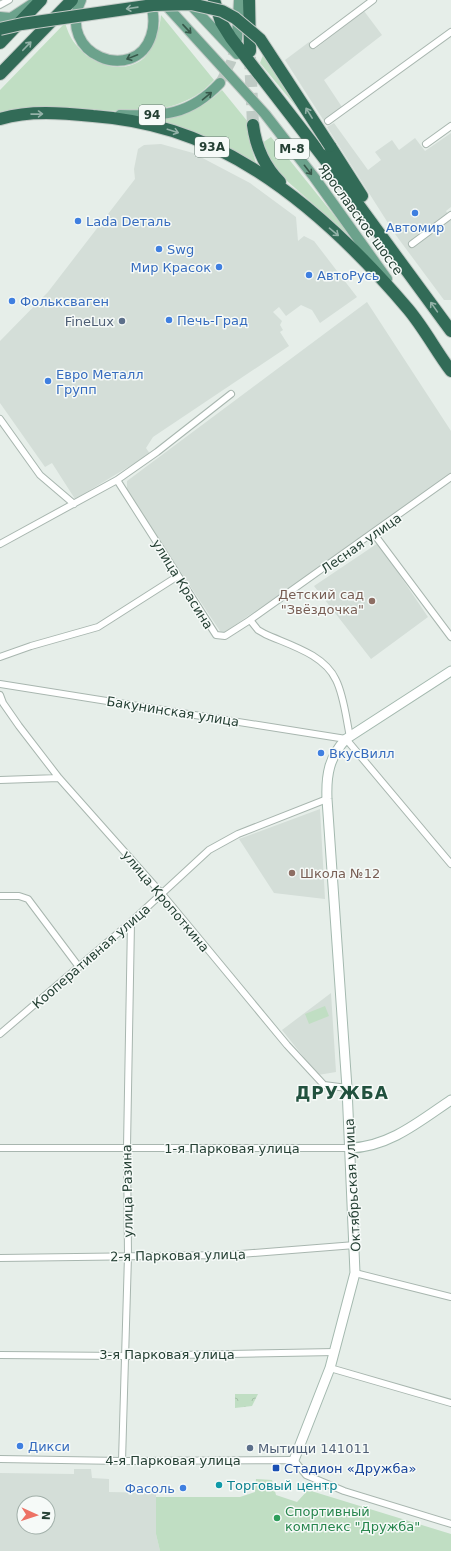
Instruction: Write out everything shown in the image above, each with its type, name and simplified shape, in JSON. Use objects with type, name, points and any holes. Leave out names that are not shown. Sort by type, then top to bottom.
[{"type":"highway","points":[[0,43],[41,0]]},
{"type":"highway","points":[[0,74],[72,0]]},
{"type":"highway","points":[[214,0],[221,22],[231,38],[280,104]]},
{"type":"highway","points":[[249,0],[250,51]]},
{"type":"highway","points":[[0,29],[22,24],[153,5],[191,4],[222,11],[235,18],[260,39],[418,285]]},
{"type":"highway","name":"Ярославское шоссе","points":[[280,104],[330,166],[451,332]]},
{"type":"highway","name":"93A","points":[[0,119],[35,113],[74,114],[128,120],[173,131],[194,139],[239,161],[268,179],[304,206]]},
{"type":"highway","name":"93A","points":[[253,125],[255,139],[264,162],[273,176],[370,265],[409,310]]},
{"type":"highway","name":"Ярославское шоссе","points":[[409,310],[448,366]]},
{"type":"main road","points":[[0,17],[11,18],[37,0]]},
{"type":"main road","points":[[80,0],[75,18],[76,31],[81,43],[89,52],[99,58],[122,60],[134,57],[143,51],[149,42],[154,20],[149,0]]},
{"type":"main road","name":"Ярославское шоссе","points":[[161,0],[265,114],[314,177],[409,310]]},
{"type":"main road","name":"Ярославское шоссе","points":[[186,0],[220,34],[280,104]]},
{"type":"main road","points":[[237,39],[239,0]]},
{"type":"main road","name":"94","points":[[74,114],[168,114],[184,110],[198,103],[220,83]]},
{"type":"street","points":[[0,5],[9,0]]},
{"type":"street","points":[[313,44],[373,0]]},
{"type":"street","points":[[328,121],[451,32]]},
{"type":"street","points":[[426,144],[451,126]]},
{"type":"street","points":[[412,244],[451,215]]},
{"type":"street","points":[[448,366],[451,375]]},
{"type":"street","points":[[0,544],[117,480],[157,452],[231,394]]},
{"type":"street","points":[[0,419],[40,475],[74,504]]},
{"type":"street","name":"Лесная улица","points":[[250,620],[374,534],[451,477]]},
{"type":"street","name":"улица Красина","points":[[117,480],[212,631],[218,637],[225,636],[250,620]]},
{"type":"street","points":[[374,534],[451,637]]},
{"type":"street","points":[[0,657],[18,650],[98,627],[178,576]]},
{"type":"street","points":[[250,620],[258,630],[318,659],[327,667],[336,678],[339,688],[348,738],[451,864]]},
{"type":"street","name":"Октябрьская улица","points":[[294,1460],[330,1368],[355,1273],[355,1245],[347,1088],[327,799],[327,778],[330,762],[338,747],[348,738],[451,671]]},
{"type":"street","name":"Бакунинская улица","points":[[0,684],[348,738]]},
{"type":"street","name":"улица Кропоткина","points":[[0,695],[3,703],[19,726],[59,778],[162,894],[287,1046],[316,1078],[324,1084],[347,1088]]},
{"type":"street","points":[[0,780],[59,778]]},
{"type":"street","name":"Кооперативная улица","points":[[0,1034],[131,922],[209,850],[238,834],[327,799]]},
{"type":"street","points":[[0,896],[19,896],[28,899],[78,967]]},
{"type":"street","name":"улица Разина","points":[[122,1461],[128,1256],[127,1147],[131,922]]},
{"type":"street","name":"1-я Парковая улица","points":[[0,1148],[350,1148],[371,1145],[392,1138],[451,1100]]},
{"type":"street","name":"2-я Парковая улица","points":[[0,1258],[228,1255],[355,1245]]},
{"type":"street","points":[[355,1273],[451,1297]]},
{"type":"street","name":"3-я Парковая улица","points":[[0,1355],[125,1356],[335,1352]]},
{"type":"street","points":[[330,1368],[451,1402]]},
{"type":"street","name":"4-я Парковая улица","points":[[0,1459],[122,1461],[294,1460]]},
{"type":"street","points":[[294,1460],[306,1475],[344,1491],[451,1524]]},
{"type":"shaded area","points":[[364,11],[382,35],[324,80],[342,107],[324,121],[285,60],[309,42],[315,49]]},
{"type":"shaded area","name":"Автомир","points":[[334,123],[368,170],[381,160],[375,152],[392,140],[399,150],[415,138],[425,151],[451,133],[451,207],[446,211],[451,218],[451,300],[444,300],[395,234],[327,127]]},
{"type":"shaded area","points":[[161,144],[193,153],[250,183],[296,217],[298,241],[304,236],[314,241],[357,297],[320,323],[312,310],[301,305],[286,316],[279,307],[273,312],[282,321],[280,325],[283,330],[280,332],[289,346],[153,437],[146,448],[150,454],[75,499],[52,463],[45,467],[0,403],[0,341],[48,292],[135,179],[134,169],[138,149],[144,145]]},
{"type":"shaded area","points":[[367,302],[451,431],[451,476],[222,634],[127,491],[127,481]]},
{"type":"shaded area","name":"Детский сад \"Звёздочка\"","points":[[378,543],[428,617],[371,659],[314,586]]},
{"type":"shaded area","name":"Школа №12","points":[[320,809],[325,899],[274,893],[239,839]]},
{"type":"shaded area","points":[[331,993],[336,1072],[318,1075],[282,1030]]},
{"type":"shaded area","points":[[74,1469],[91,1469],[92,1478],[109,1479],[109,1492],[156,1493],[156,1534],[160,1551],[0,1551],[0,1473],[74,1474]]},
{"type":"green space","points":[[161,15],[214,80],[198,94],[180,103],[160,109],[139,111],[55,108],[0,112],[0,90],[65,23],[72,39],[84,54],[100,63],[119,67],[136,63],[148,54],[156,38]]},
{"type":"green space","points":[[265,50],[327,144],[260,63]]},
{"type":"green space","points":[[222,90],[248,122],[250,143],[258,170],[150,121],[180,116],[198,108]]},
{"type":"green space","points":[[271,137],[354,240],[278,173],[268,159],[262,143]]},
{"type":"green space","points":[[325,1006],[329,1016],[309,1024],[305,1014]]},
{"type":"green space","points":[[235,1394],[258,1394],[252,1406],[235,1408]]},
{"type":"green space","name":"Спортивный комплекс \"Дружба\"","points":[[256,1479],[272,1480],[276,1495],[297,1502],[308,1490],[451,1534],[451,1551],[160,1551],[156,1534],[156,1497],[240,1497],[255,1492]]},
{"type":"tunnel","points":[[220,83],[231,62],[236,44]]},
{"type":"tunnel","points":[[250,57],[253,125]]},
{"type":"place","name":"Автомир","points":[[415,213]]},
{"type":"place","name":"Lada Dеталь","points":[[78,221]]},
{"type":"place","name":"Swg","points":[[159,249]]},
{"type":"place","name":"Мир Красок","points":[[219,267]]},
{"type":"place","name":"АвтоРусь","points":[[309,275]]},
{"type":"place","name":"Фольксваген","points":[[12,301]]},
{"type":"place","name":"Печь-Град","points":[[169,320]]},
{"type":"place","name":"FineLux","points":[[122,321]]},
{"type":"place","name":"Евро Металл Групп","points":[[48,381]]},
{"type":"place","name":"Детский сад \"Звёздочка\"","points":[[372,601]]},
{"type":"place","name":"ВкусВилл","points":[[321,753]]},
{"type":"place","name":"Школа №12","points":[[292,873]]},
{"type":"place","name":"Дикси","points":[[20,1446]]},
{"type":"place","name":"Мытищи 141011","points":[[250,1448]]},
{"type":"place","name":"Стадион «Дружба»","points":[[276,1468]]},
{"type":"place","name":"Торговый центр","points":[[219,1485]]},
{"type":"place","name":"Фасоль","points":[[183,1488]]},
{"type":"place","name":"Спортивный комплекс \"Дружба\"","points":[[277,1518]]},
{"type":"district","name":"ДРУЖБА","points":[[342,1093]]}]
